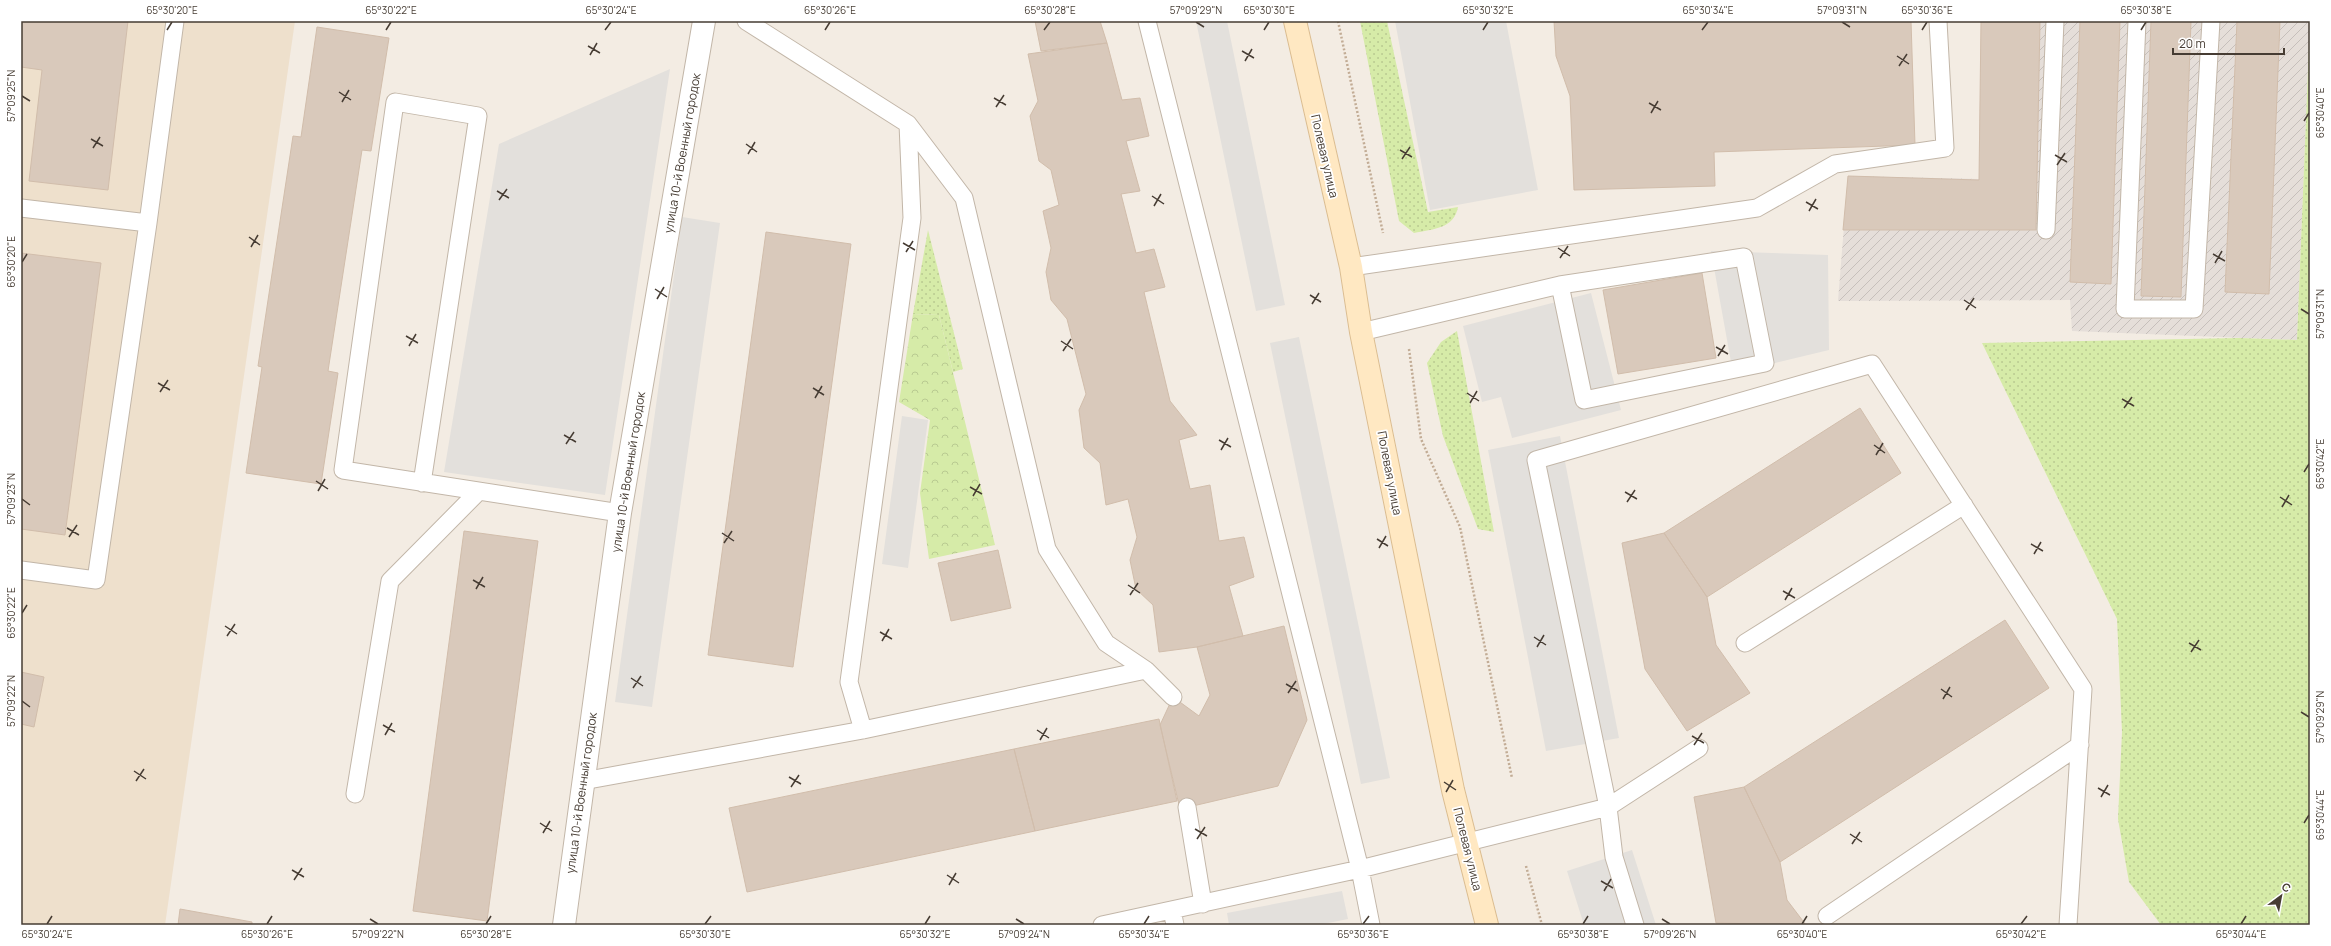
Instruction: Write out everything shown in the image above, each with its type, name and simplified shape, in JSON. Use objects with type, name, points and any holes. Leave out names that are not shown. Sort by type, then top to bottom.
[{"type":"street","name":"улица 10-й Военный городок","points":[[564,925],[620,513],[704,21]]},
{"type":"street","name":"Полевая улица","points":[[1295,21],[1351,267],[1361,332],[1453,790],[1488,925]]},
{"type":"lane","points":[[21,570],[96,580],[148,223],[175,21]]},
{"type":"lane","points":[[746,21],[908,124],[964,198],[1047,549],[1106,643],[1146,670],[1173,697]]},
{"type":"lane","points":[[1147,21],[1360,869],[1371,925]]},
{"type":"lane","points":[[1351,267],[1463,252],[1757,208],[1835,164],[1946,148],[1938,21]]},
{"type":"lane","points":[[2046,230],[2056,21]]},
{"type":"lane","points":[[2137,21],[2125,309],[2194,309],[2211,21]]},
{"type":"lane","points":[[422,483],[478,116],[395,102],[343,470],[422,483],[478,492],[620,513]]},
{"type":"lane","points":[[862,730],[850,682],[912,218],[908,124]]},
{"type":"lane","points":[[21,208],[148,223]]},
{"type":"lane","points":[[1361,332],[1560,285],[1744,257],[1765,363],[1584,400],[1560,285]]},
{"type":"lane","points":[[1635,925],[1614,857],[1608,807],[1536,460],[1872,364],[2083,690],[2068,925]]},
{"type":"lane","points":[[355,794],[390,580],[478,492]]},
{"type":"lane","points":[[1745,642],[1964,505]]},
{"type":"lane","points":[[583,781],[862,730],[1146,670]]},
{"type":"lane","points":[[1826,916],[2080,745]]},
{"type":"lane","points":[[1102,925],[1173,918],[1203,904],[1360,869],[1608,807],[1698,748]]},
{"type":"lane","points":[[1187,807],[1203,904]]},
{"type":"path","points":[[1338,21],[1389,262]]},
{"type":"path","points":[[1406,322],[1421,439],[1460,527],[1512,778]]},
{"type":"path","points":[[1526,866],[1542,925]]},
{"type":"shaded area","points":[[21,21],[295,21],[165,925],[21,925]]},
{"type":"shaded area","points":[[1196,21],[1227,21],[1285,305],[1256,311]]},
{"type":"shaded area","points":[[1395,21],[1506,21],[1538,190],[1430,210]]},
{"type":"shaded area","points":[[1981,21],[2310,21],[2297,340],[2072,331],[2070,300],[1838,301],[1848,176],[1979,179]]},
{"type":"shaded area","points":[[670,69],[605,495],[444,472],[499,144]]},
{"type":"shaded area","points":[[682,217],[720,223],[652,707],[615,702]]},
{"type":"shaded area","points":[[1711,251],[1828,255],[1829,350],[1733,373]]},
{"type":"shaded area","points":[[1591,293],[1621,410],[1512,438],[1501,397],[1482,402],[1463,326]]},
{"type":"shaded area","points":[[1299,337],[1390,778],[1361,784],[1270,343]]},
{"type":"shaded area","points":[[902,416],[928,420],[908,568],[882,564]]},
{"type":"shaded area","points":[[1560,436],[1619,738],[1546,751],[1488,450]]},
{"type":"shaded area","points":[[1632,850],[1656,925],[1584,925],[1567,871]]},
{"type":"shaded area","points":[[1342,891],[1348,919],[1318,925],[1229,925],[1227,913]]},
{"type":"green space","points":[[1360,21],[1387,21],[1428,212],[1458,207],[1452,220],[1442,227],[1414,233],[1399,221]]},
{"type":"green space","points":[[2310,21],[2310,925],[2161,925],[2129,882],[2118,819],[2122,732],[2117,619],[1982,343],[2239,338],[2297,340]]},
{"type":"green space","points":[[928,230],[963,369],[953,372],[939,315],[913,314]]},
{"type":"green space","points":[[913,314],[939,315],[995,545],[929,559],[920,493],[930,420],[899,402]]},
{"type":"green space","points":[[1457,331],[1494,532],[1478,529],[1443,436],[1427,363],[1441,342]]},
{"type":"building","points":[[21,21],[128,21],[108,190],[29,181],[42,70],[21,67]]},
{"type":"building","points":[[1035,21],[1100,21],[1107,43],[1041,51]]},
{"type":"building","points":[[1554,21],[1911,21],[1915,145],[1714,152],[1715,186],[1574,190],[1570,96],[1556,56]]},
{"type":"building","points":[[1981,21],[2040,21],[2036,230],[1843,230],[1848,176],[1979,180]]},
{"type":"building","points":[[2080,21],[2120,21],[2111,284],[2070,282]]},
{"type":"building","points":[[2151,21],[2191,21],[2181,297],[2141,296]]},
{"type":"building","points":[[2237,21],[2280,21],[2269,294],[2225,292]]},
{"type":"building","points":[[317,27],[389,38],[371,151],[362,150],[328,371],[338,373],[321,484],[246,473],[262,367],[258,366],[293,136],[301,137]]},
{"type":"building","points":[[1107,43],[1122,100],[1140,98],[1149,136],[1126,141],[1140,191],[1121,194],[1136,253],[1154,249],[1165,287],[1144,292],[1170,401],[1197,435],[1179,440],[1190,489],[1210,485],[1219,541],[1244,537],[1254,577],[1229,586],[1243,636],[1197,647],[1159,652],[1153,605],[1136,589],[1130,560],[1137,537],[1128,499],[1106,505],[1100,463],[1084,448],[1079,410],[1086,394],[1067,319],[1051,300],[1046,272],[1051,248],[1043,211],[1059,205],[1051,170],[1039,161],[1030,116],[1038,101],[1028,54]]},
{"type":"building","points":[[766,232],[851,244],[793,667],[708,655]]},
{"type":"building","points":[[21,253],[101,263],[65,535],[21,529]]},
{"type":"building","points":[[1702,273],[1716,358],[1618,374],[1603,290]]},
{"type":"building","points":[[1860,408],[1901,473],[1707,597],[1664,533]]},
{"type":"building","points":[[464,531],[538,541],[487,921],[413,911]]},
{"type":"building","points":[[1664,533],[1707,597],[1716,645],[1750,693],[1687,731],[1645,669],[1622,543]]},
{"type":"building","points":[[998,550],[1011,608],[951,621],[938,563]]},
{"type":"building","points":[[2005,620],[2049,688],[1780,862],[1744,787]]},
{"type":"building","points":[[1284,626],[1307,720],[1278,786],[1180,809],[1160,725],[1173,697],[1199,716],[1210,695],[1197,647]]},
{"type":"building","points":[[21,672],[44,677],[34,727],[21,724]]},
{"type":"building","points":[[1159,719],[1177,801],[1035,831],[1014,749]]},
{"type":"building","points":[[1014,749],[1035,831],[747,892],[729,808]]},
{"type":"building","points":[[1744,787],[1780,862],[1787,900],[1806,925],[1716,923],[1694,797]]},
{"type":"building","points":[[180,909],[252,922],[252,925],[178,925]]}]
